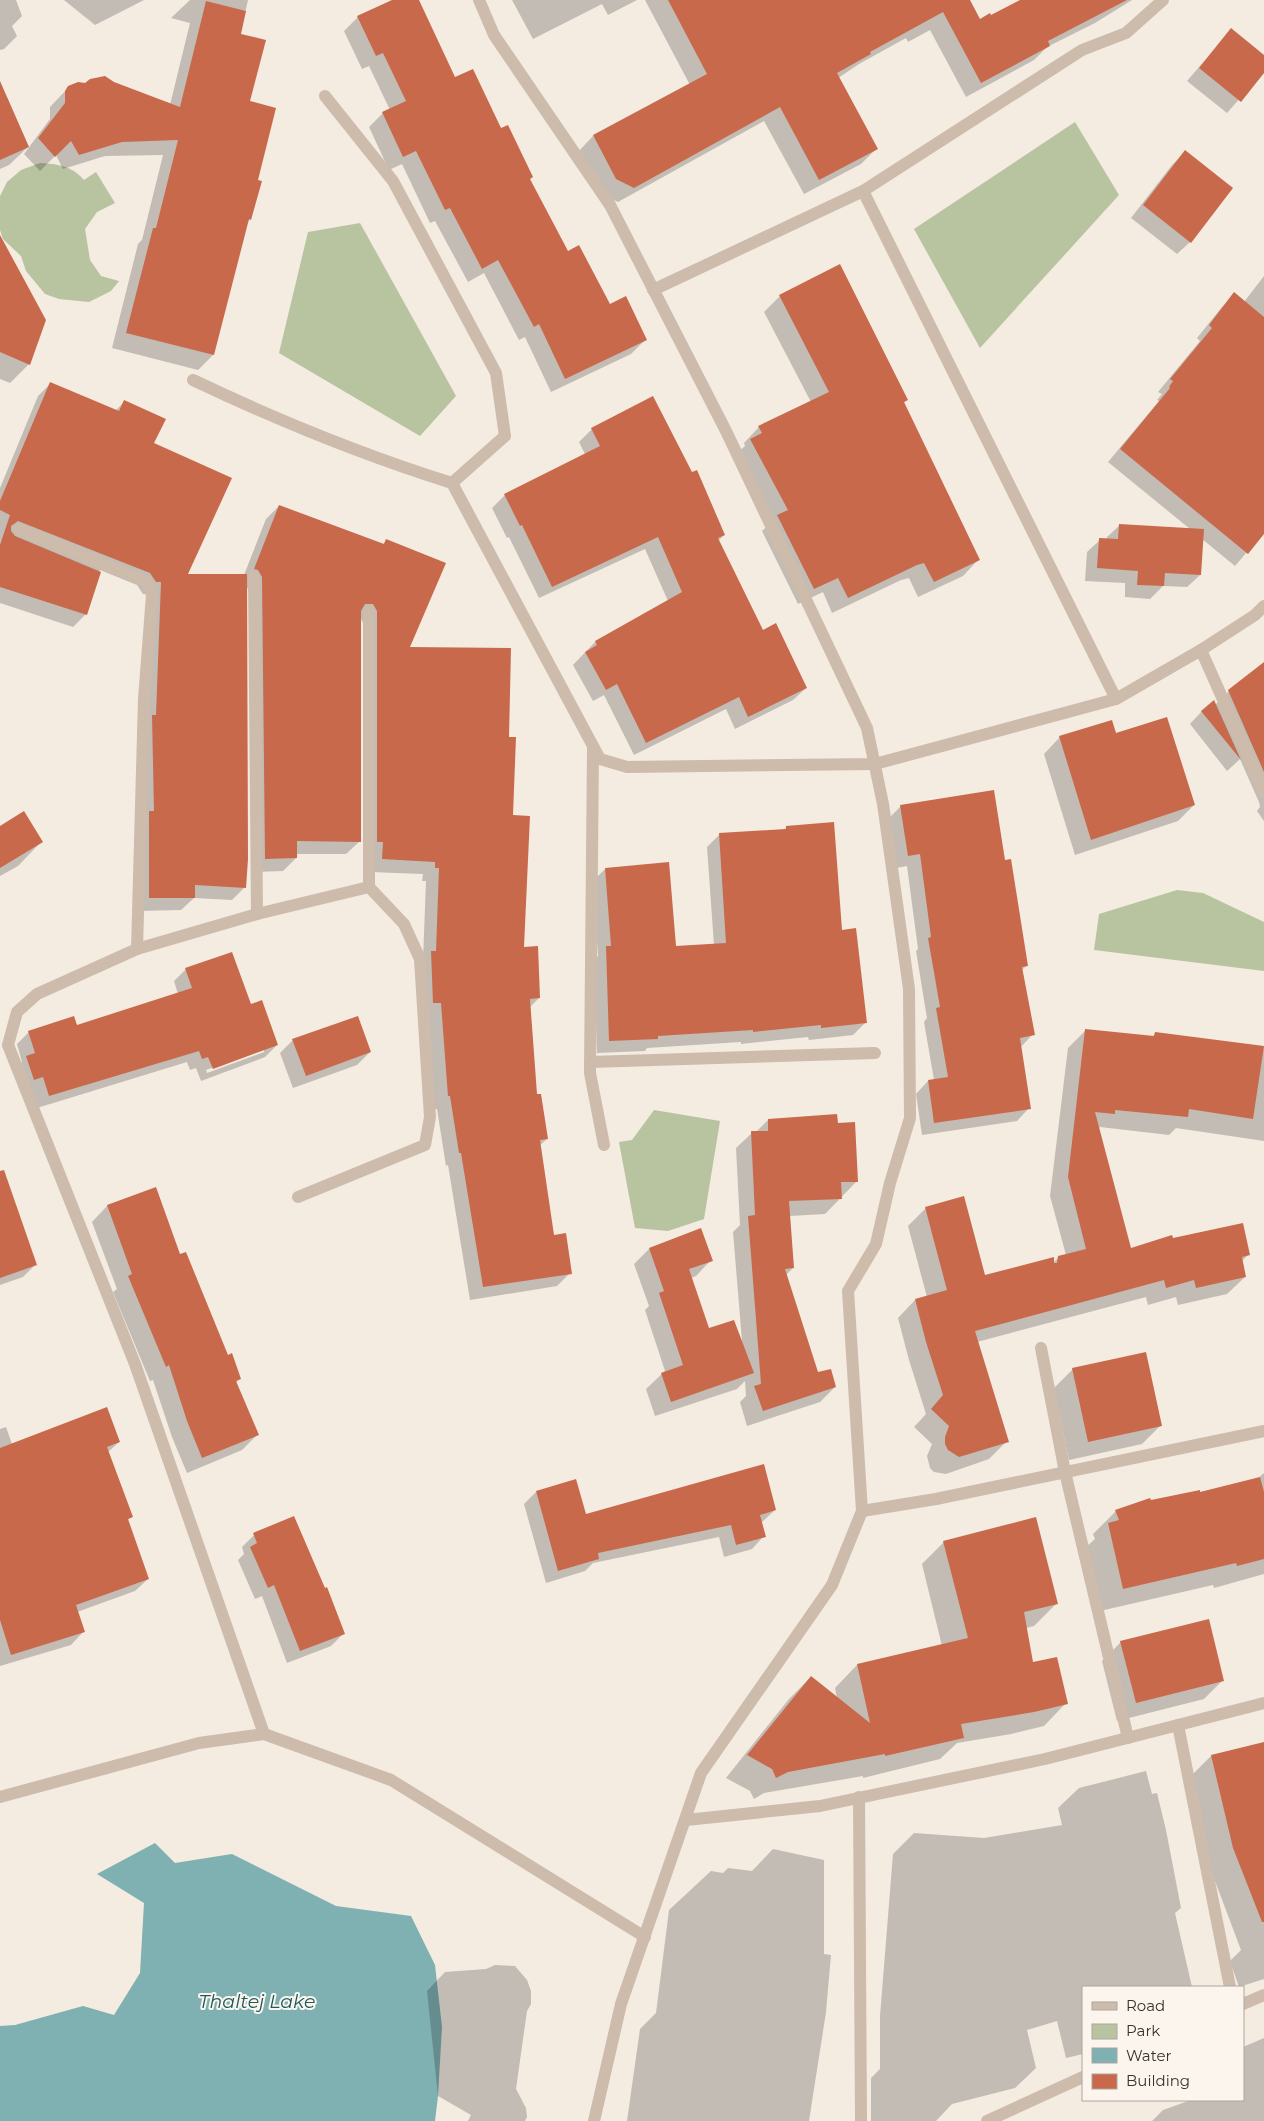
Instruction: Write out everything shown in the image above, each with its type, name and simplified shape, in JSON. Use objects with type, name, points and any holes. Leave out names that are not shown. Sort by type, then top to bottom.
[{"type":"street","points":[[479,0],[494,35],[610,205],[726,431],[867,728],[883,804],[910,989],[910,1118],[890,1183],[876,1244],[848,1291],[862,1511],[832,1585],[702,1773],[621,2004],[594,2121]]},
{"type":"street","points":[[653,290],[864,191],[1082,50],[1126,33],[1163,0]]},
{"type":"street","points":[[325,96],[393,181],[496,373],[504,436],[452,483]]},
{"type":"street","points":[[864,191],[1116,699]]},
{"type":"street","points":[[193,380],[229,397],[401,467],[452,483],[600,759],[627,767],[874,764],[1116,699],[1201,650],[1255,616],[1264,606]]},
{"type":"street","points":[[19,529],[147,582],[152,595],[144,699],[137,949]]},
{"type":"street","points":[[254,577],[258,914]]},
{"type":"street","points":[[298,1197],[425,1145],[430,1116],[420,958],[404,924],[370,887],[369,611]]},
{"type":"street","points":[[1201,650],[1264,792]]},
{"type":"street","points":[[593,746],[590,1062],[594,1100],[604,1145]]},
{"type":"street","points":[[264,1734],[135,1364],[8,1045],[17,1012],[37,994],[137,949],[258,914],[370,887]]},
{"type":"street","points":[[590,1062],[875,1052]]},
{"type":"street","points":[[1041,1348],[1065,1472],[1128,1738]]},
{"type":"street","points":[[862,1511],[936,1499],[1264,1431]]},
{"type":"street","points":[[686,1820],[820,1806],[1045,1759],[1264,1703]]},
{"type":"street","points":[[1178,1725],[1230,1986]]},
{"type":"street","points":[[0,1797],[199,1743],[264,1734],[391,1780],[645,1937]]},
{"type":"street","points":[[859,1797],[861,2121]]},
{"type":"street","points":[[1244,2004],[1264,1995]]},
{"type":"street","points":[[986,2121],[1082,2077]]},
{"type":"green space","points":[[1075,122],[1119,195],[980,348],[914,229]]},
{"type":"green space","points":[[40,163],[53,164],[70,169],[84,180],[96,172],[115,203],[97,212],[85,229],[90,260],[101,276],[119,281],[111,291],[89,302],[59,299],[45,294],[26,271],[21,256],[3,239],[0,230],[0,196],[7,182],[21,170]]},
{"type":"green space","points":[[360,223],[456,396],[420,436],[279,353],[308,232]]},
{"type":"green space","points":[[1177,890],[1203,893],[1264,922],[1264,971],[1094,950],[1099,914]]},
{"type":"green space","points":[[654,1110],[720,1121],[704,1219],[668,1231],[635,1228],[619,1142],[632,1140]]},
{"type":"water","name":"Thaltej Lake","points":[[155,1843],[175,1863],[232,1854],[336,1906],[411,1916],[435,1965],[442,2027],[435,2121],[0,2121],[0,2026],[15,2025],[83,2006],[114,2015],[140,1973],[144,1903],[97,1874]]},
{"type":"building","points":[[392,0],[419,0],[455,77],[473,69],[501,128],[508,125],[533,177],[530,179],[568,251],[579,245],[610,304],[626,296],[647,340],[565,379],[539,324],[534,327],[498,260],[482,269],[450,208],[445,210],[416,151],[403,157],[382,112],[406,101],[383,53],[376,56],[357,16]]},
{"type":"building","points":[[668,0],[970,0],[980,19],[1020,0],[1127,0],[1048,41],[1050,46],[981,83],[943,12],[870,52],[871,54],[837,73],[878,149],[819,180],[780,107],[634,188],[616,179],[593,135],[707,74]]},
{"type":"building","points":[[206,1],[246,11],[241,34],[266,40],[250,101],[276,108],[258,180],[262,181],[251,220],[249,219],[214,355],[126,333],[153,228],[156,228],[178,140],[122,142],[79,155],[71,141],[55,157],[38,138],[65,103],[65,91],[68,86],[78,82],[85,83],[90,79],[105,76],[114,82],[180,107]]},
{"type":"building","points":[[1231,28],[1264,55],[1264,73],[1241,102],[1199,68]]},
{"type":"building","points":[[0,81],[29,147],[0,160]]},
{"type":"building","points":[[1185,150],[1233,188],[1191,243],[1143,205]]},
{"type":"building","points":[[0,235],[46,320],[30,365],[0,352]]},
{"type":"building","points":[[840,264],[908,400],[904,402],[980,560],[934,582],[924,563],[917,565],[848,598],[838,578],[814,589],[777,515],[788,510],[750,439],[762,433],[758,426],[829,392],[779,295]]},
{"type":"building","points":[[1234,292],[1264,317],[1264,534],[1248,554],[1120,449],[1170,388],[1173,381],[1170,379],[1212,328],[1209,325]]},
{"type":"building","points":[[50,382],[119,411],[124,400],[166,419],[154,443],[232,478],[188,574],[247,574],[248,859],[246,888],[195,885],[195,898],[149,898],[149,811],[154,811],[152,715],[156,715],[161,582],[156,582],[150,573],[18,521],[11,526],[11,531],[15,536],[101,572],[87,615],[0,587],[0,545],[10,515],[0,510],[0,501]]},
{"type":"building","points":[[653,396],[692,472],[697,470],[725,535],[718,538],[763,630],[776,623],[807,688],[748,717],[739,697],[646,743],[617,684],[606,690],[585,652],[597,645],[595,641],[682,592],[658,537],[552,587],[522,525],[520,526],[504,494],[600,446],[591,428]]},
{"type":"building","points":[[279,505],[384,544],[386,539],[446,563],[410,647],[511,648],[509,737],[516,737],[513,815],[530,816],[524,947],[538,946],[540,998],[530,999],[537,1094],[541,1094],[548,1139],[540,1140],[554,1235],[566,1233],[572,1274],[483,1287],[461,1153],[459,1153],[450,1096],[448,1096],[441,1003],[433,1003],[431,951],[436,951],[439,868],[435,868],[435,862],[382,859],[383,842],[377,842],[377,611],[373,604],[365,604],[361,611],[361,842],[297,841],[297,858],[265,859],[262,577],[258,570],[254,569]]},
{"type":"building","points":[[1119,524],[1204,529],[1201,575],[1165,573],[1164,586],[1137,585],[1138,571],[1097,568],[1099,538],[1118,539]]},
{"type":"building","points":[[1264,662],[1264,772],[1228,690]]},
{"type":"building","points":[[1214,700],[1241,760],[1201,711]]},
{"type":"building","points":[[1167,717],[1195,805],[1091,840],[1059,736],[1112,720],[1116,733]]},
{"type":"building","points":[[994,790],[1005,860],[1011,859],[1028,966],[1022,967],[1035,1035],[1020,1038],[1031,1109],[934,1123],[928,1080],[948,1077],[936,1008],[940,1007],[928,938],[931,937],[920,854],[908,856],[900,805]]},
{"type":"building","points":[[24,811],[43,842],[0,868],[0,826]]},
{"type":"building","points":[[834,822],[842,930],[856,928],[867,1023],[821,1028],[821,1025],[753,1032],[753,1030],[658,1036],[658,1039],[609,1041],[606,946],[611,946],[605,868],[669,862],[676,946],[726,943],[719,833],[786,829],[786,826]]},
{"type":"building","points":[[232,952],[251,1004],[262,1000],[278,1045],[213,1069],[208,1057],[202,1059],[199,1051],[49,1096],[43,1077],[34,1080],[26,1056],[35,1053],[28,1031],[74,1016],[77,1025],[192,988],[185,968]]},
{"type":"building","points":[[358,1016],[371,1052],[306,1076],[292,1039]]},
{"type":"building","points":[[1085,1029],[1154,1036],[1155,1032],[1264,1046],[1253,1119],[1189,1109],[1188,1117],[1115,1110],[1115,1114],[1095,1112],[1131,1248],[1172,1235],[1173,1238],[1243,1223],[1250,1255],[1242,1257],[1246,1277],[1196,1288],[1194,1280],[1166,1288],[1164,1280],[975,1331],[1009,1442],[959,1457],[948,1450],[945,1444],[945,1437],[949,1426],[931,1409],[943,1395],[915,1299],[947,1290],[925,1207],[964,1196],[985,1275],[1054,1257],[1054,1263],[1057,1263],[1058,1256],[1086,1249],[1068,1177]]},
{"type":"building","points":[[837,1114],[838,1123],[855,1122],[858,1182],[841,1182],[842,1199],[789,1201],[794,1268],[785,1269],[818,1372],[831,1369],[836,1387],[763,1411],[754,1386],[761,1384],[748,1216],[755,1215],[751,1131],[768,1131],[768,1119]]},
{"type":"building","points":[[4,1170],[37,1265],[0,1278],[0,1171]]},
{"type":"building","points":[[156,1187],[180,1254],[186,1252],[228,1355],[232,1353],[241,1379],[236,1381],[259,1435],[202,1458],[187,1421],[169,1365],[166,1367],[128,1276],[132,1274],[107,1205]]},
{"type":"building","points":[[701,1228],[713,1261],[689,1269],[709,1328],[734,1320],[754,1373],[671,1402],[661,1373],[683,1365],[659,1293],[664,1291],[649,1248]]},
{"type":"building","points":[[1146,1352],[1162,1426],[1088,1442],[1072,1368]]},
{"type":"building","points":[[107,1407],[120,1442],[107,1447],[133,1517],[128,1519],[149,1579],[76,1605],[85,1632],[11,1655],[0,1620],[0,1448]]},
{"type":"building","points":[[764,1464],[776,1510],[760,1515],[766,1537],[736,1545],[731,1525],[598,1553],[599,1559],[558,1571],[536,1491],[576,1479],[586,1514]]},
{"type":"building","points":[[1260,1477],[1264,1492],[1264,1559],[1237,1566],[1236,1563],[1123,1589],[1108,1523],[1119,1520],[1115,1510],[1150,1498],[1151,1500],[1200,1490],[1200,1492]]},
{"type":"building","points":[[294,1516],[325,1588],[327,1587],[345,1634],[300,1651],[274,1585],[268,1588],[250,1547],[257,1543],[253,1533]]},
{"type":"building","points":[[1036,1517],[1058,1604],[1024,1612],[1033,1662],[1057,1657],[1068,1704],[1034,1712],[961,1724],[964,1738],[885,1756],[885,1754],[788,1772],[776,1778],[772,1769],[747,1755],[811,1676],[870,1723],[857,1664],[968,1638],[943,1541]]},
{"type":"building","points":[[1209,1619],[1224,1681],[1136,1703],[1120,1641]]},
{"type":"building","points":[[1264,1742],[1264,1922],[1262,1922],[1233,1848],[1211,1755]]}]
